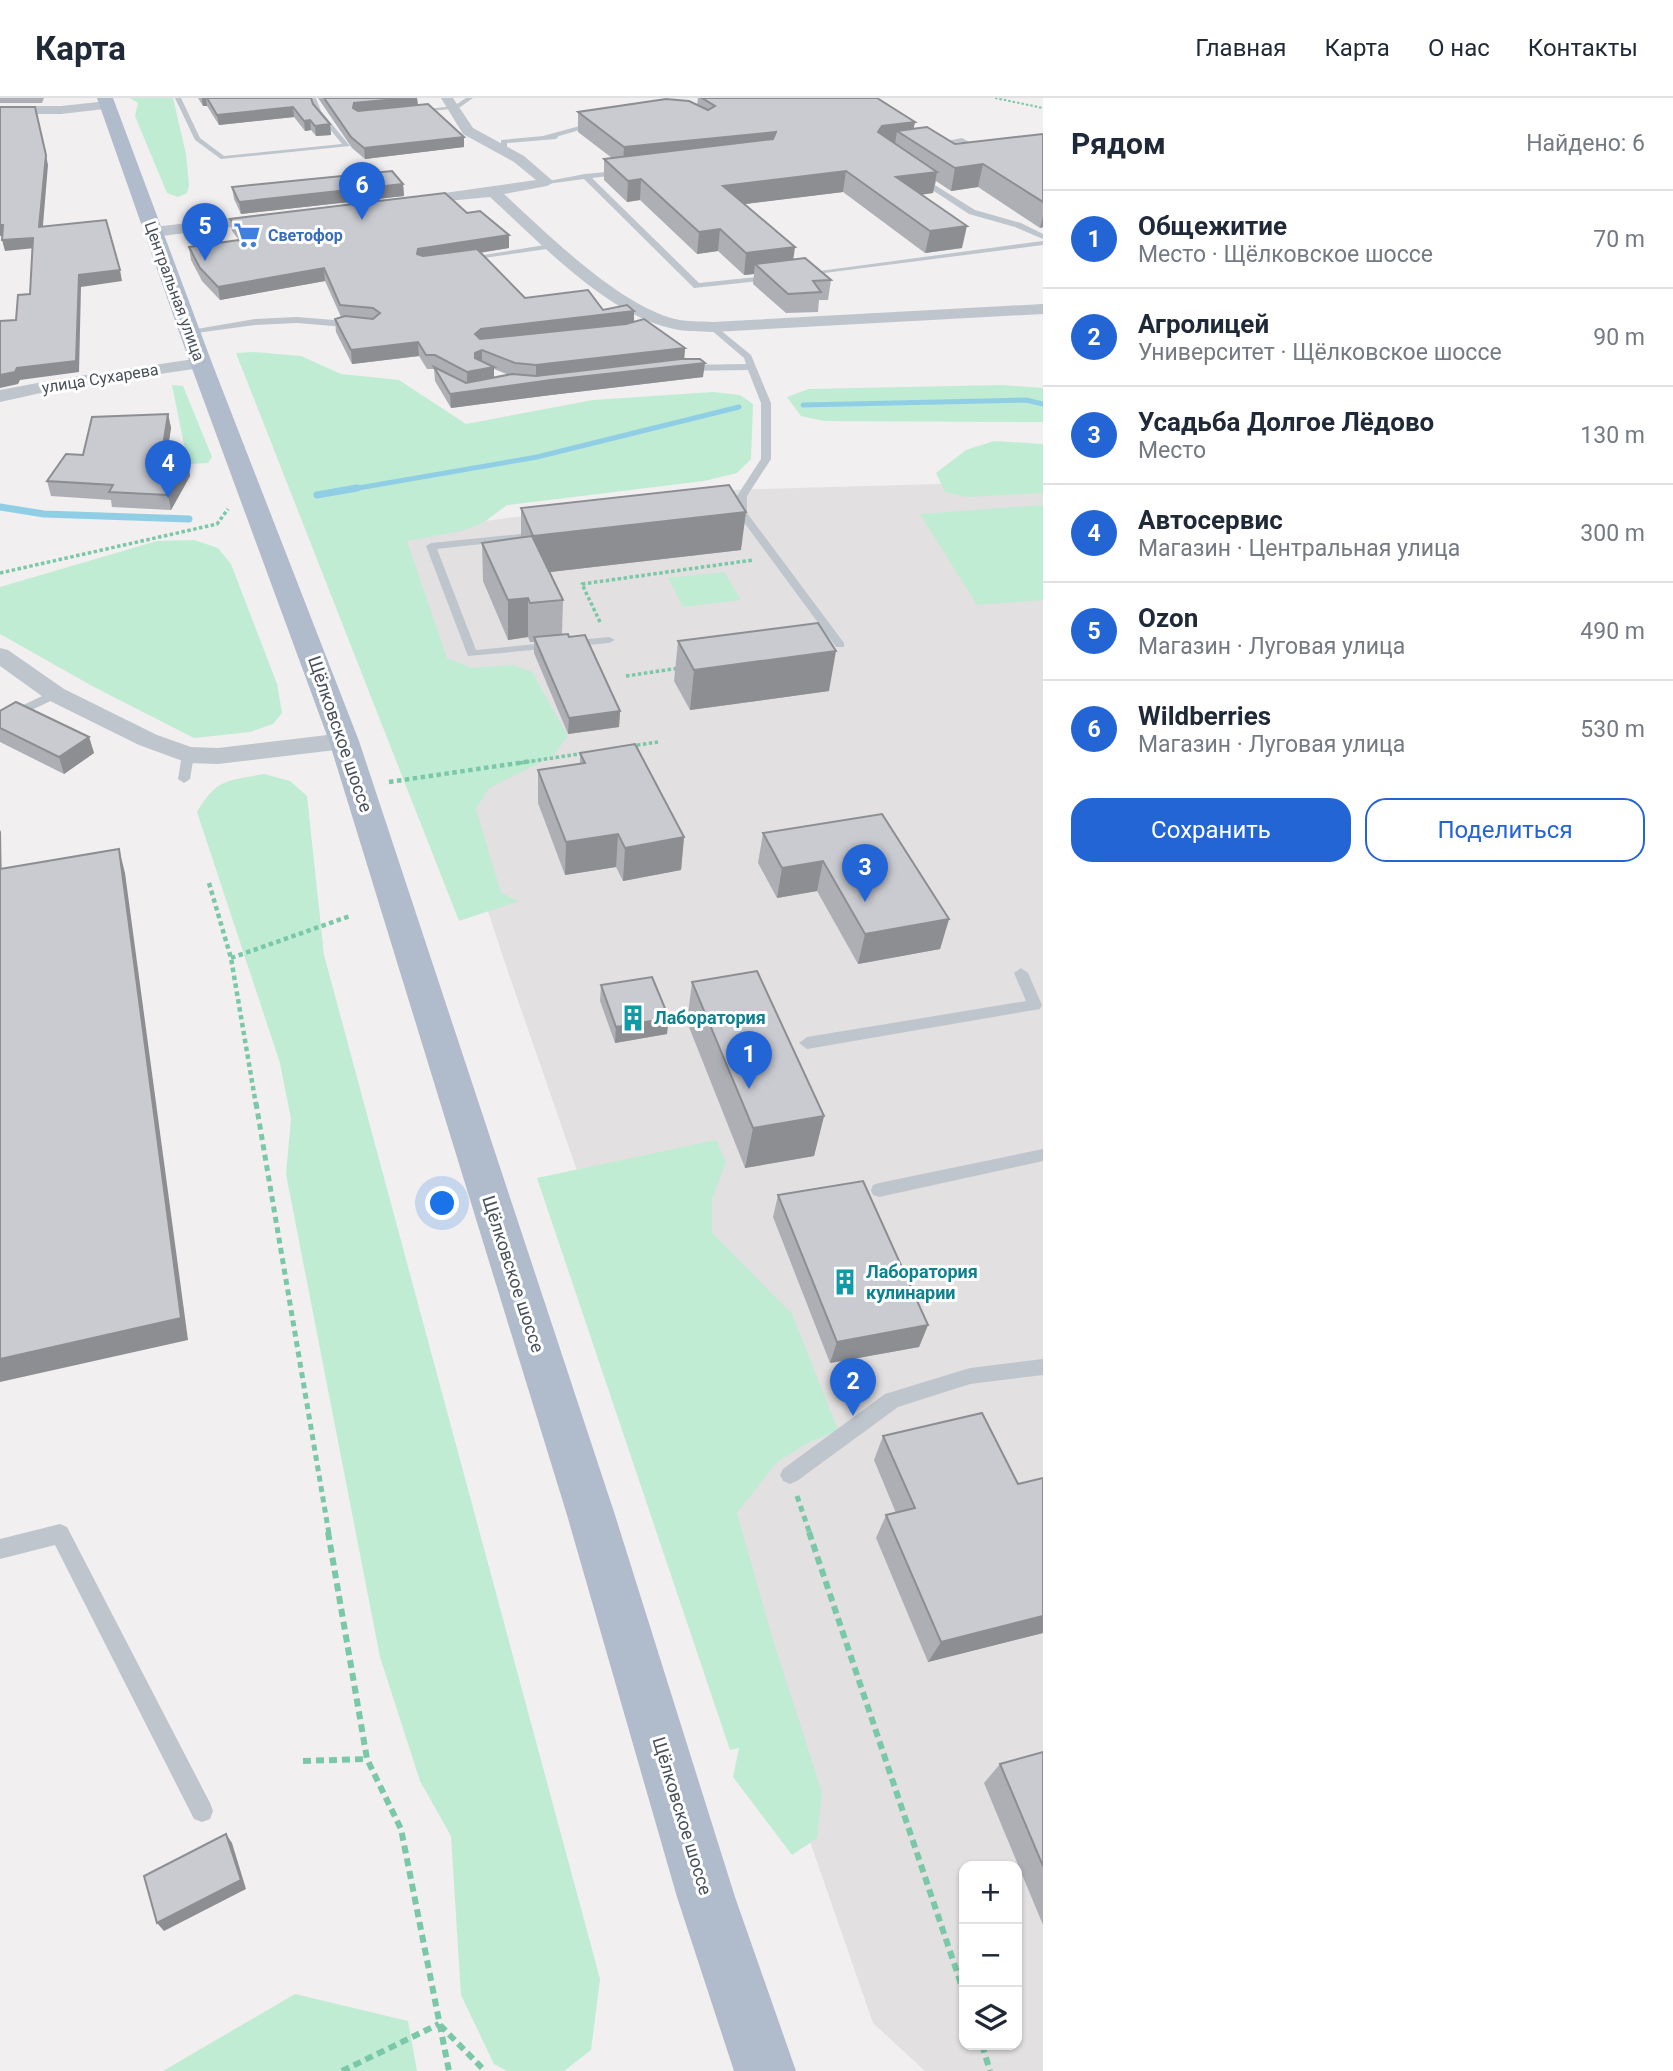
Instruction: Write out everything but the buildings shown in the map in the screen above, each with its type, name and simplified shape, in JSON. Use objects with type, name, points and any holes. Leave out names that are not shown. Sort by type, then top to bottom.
[{"type":"main road","name":"Центральная улица","points":[[107,102],[189,331],[248,482]]},
{"type":"main road","name":"Щёлковское шоссе","points":[[248,482],[344,741],[591,1515],[706,1897],[765,2071]]},
{"type":"street","points":[[0,110],[61,110],[107,102]]},
{"type":"street","points":[[450,105],[468,131],[519,159],[547,182]]},
{"type":"street","points":[[396,203],[493,192],[547,182]]},
{"type":"street","points":[[493,192],[573,265],[650,321],[713,327],[1043,309]]},
{"type":"street","points":[[154,232],[286,216]]},
{"type":"street","name":"улица Сухарева","points":[[0,396],[59,384],[201,363]]},
{"type":"street","points":[[0,655],[55,694],[148,740],[186,767],[218,756],[344,741]]},
{"type":"lane","points":[[178,98],[197,139],[223,158],[347,146],[318,111],[313,98]]},
{"type":"lane","points":[[398,112],[450,105],[470,98]]},
{"type":"lane","points":[[546,137],[602,123]]},
{"type":"lane","points":[[504,152],[503,141],[576,137]]},
{"type":"lane","points":[[925,141],[936,144],[962,140],[997,159]]},
{"type":"lane","points":[[547,182],[638,170]]},
{"type":"lane","points":[[914,174],[972,212],[1043,237]]},
{"type":"lane","points":[[585,176],[697,286],[1043,243]]},
{"type":"lane","points":[[190,228],[197,243]]},
{"type":"lane","points":[[449,261],[551,246]]},
{"type":"lane","points":[[189,331],[255,322],[297,320],[374,327]]},
{"type":"lane","points":[[713,327],[748,357],[766,403],[766,459],[742,496],[742,513],[840,645]]},
{"type":"lane","points":[[667,369],[752,367]]},
{"type":"lane","points":[[728,514],[742,513]]},
{"type":"lane","points":[[553,533],[431,547],[472,654],[609,640]]},
{"type":"lane","points":[[0,721],[55,694]]},
{"type":"lane","points":[[807,1043],[1039,1005],[1021,973]]},
{"type":"lane","points":[[879,1190],[1043,1155]]},
{"type":"lane","points":[[790,1475],[892,1400],[970,1376],[1043,1367]]},
{"type":"lane","points":[[0,1549],[60,1534],[202,1811]]},
{"type":"path","points":[[995,98],[1043,108]]},
{"type":"path","points":[[0,573],[217,524],[248,482]]},
{"type":"path","points":[[609,640],[582,584],[723,565]]},
{"type":"path","points":[[626,676],[693,666]]},
{"type":"path","points":[[618,748],[658,742]]},
{"type":"path","points":[[388,783],[591,752]]},
{"type":"path","points":[[209,883],[231,958],[368,1759],[401,1829],[449,2071]]},
{"type":"path","points":[[231,958],[350,916]]},
{"type":"path","points":[[790,1475],[962,1987]]},
{"type":"path","points":[[303,1761],[368,1759]]},
{"type":"path","points":[[342,2071],[439,2024]]},
{"type":"path","points":[[439,2024],[485,2071]]},
{"type":"path","points":[[984,2050],[990,2071]]},
{"type":"shaded area","points":[[1043,481],[1043,2071],[925,2071],[873,2023],[506,966],[365,536],[729,490]]},
{"type":"green space","points":[[130,98],[173,98],[186,154],[189,185],[187,193],[178,197],[167,193],[135,116],[138,103]]},
{"type":"green space","points":[[236,353],[301,356],[341,374],[399,380],[466,424],[593,400],[713,392],[740,395],[753,404],[751,459],[737,473],[704,481],[507,505],[483,523],[461,531],[407,541],[447,658],[471,668],[513,665],[532,672],[568,736],[553,756],[489,788],[476,809],[501,893],[519,901],[459,921]]},
{"type":"green space","points":[[172,385],[183,386],[212,457],[208,463],[188,464]]},
{"type":"green space","points":[[1003,385],[1043,388],[1043,422],[824,421],[801,416],[787,397],[809,389]]},
{"type":"green space","points":[[994,441],[1043,444],[1043,493],[967,497],[945,492],[936,473],[966,450]]},
{"type":"green space","points":[[1043,505],[1043,600],[977,605],[920,514]]},
{"type":"green space","points":[[194,540],[218,548],[231,564],[277,684],[282,713],[273,724],[250,732],[194,738],[94,687],[0,634],[0,587],[157,541]]},
{"type":"green space","points":[[724,572],[741,600],[683,607],[668,578]]},
{"type":"green space","points":[[264,774],[290,781],[307,796],[324,955],[600,1979],[591,2050],[564,2071],[507,2071],[494,2064],[461,1995],[451,1836],[420,1781],[380,1657],[286,1174],[291,1119],[280,1063],[197,812],[211,793],[224,783]]},
{"type":"green space","points":[[716,1140],[726,1162],[712,1199],[712,1233],[792,1314],[838,1430],[806,1444],[777,1462],[737,1513],[773,1640],[822,1792],[817,1838],[792,1855],[733,1777],[739,1748],[730,1750],[537,1178]]},
{"type":"green space","points":[[295,1994],[408,2021],[417,2071],[163,2071]]},
{"type":"waterway","points":[[803,405],[1026,400],[1043,404]]},
{"type":"waterway","points":[[347,490],[537,457],[739,407]]},
{"type":"waterway","points":[[317,495],[357,488]]},
{"type":"waterway","points":[[0,507],[44,514],[189,519]]},
{"type":"place","name":"Wildberries","points":[[362,220]]},
{"type":"place","name":"Светофор","points":[[247,235]]},
{"type":"place","name":"Ozon","points":[[205,261]]},
{"type":"place","name":"Автосервис","points":[[168,498]]},
{"type":"place","name":"Усадьба Долгое Лёдово","points":[[865,902]]},
{"type":"place","name":"Лаборатория","points":[[633,1018]]},
{"type":"place","name":"Общежитие","points":[[749,1089]]},
{"type":"place","name":"Лаборатория кулинарии","points":[[845,1282]]},
{"type":"place","name":"Агролицей","points":[[853,1416]]}]
